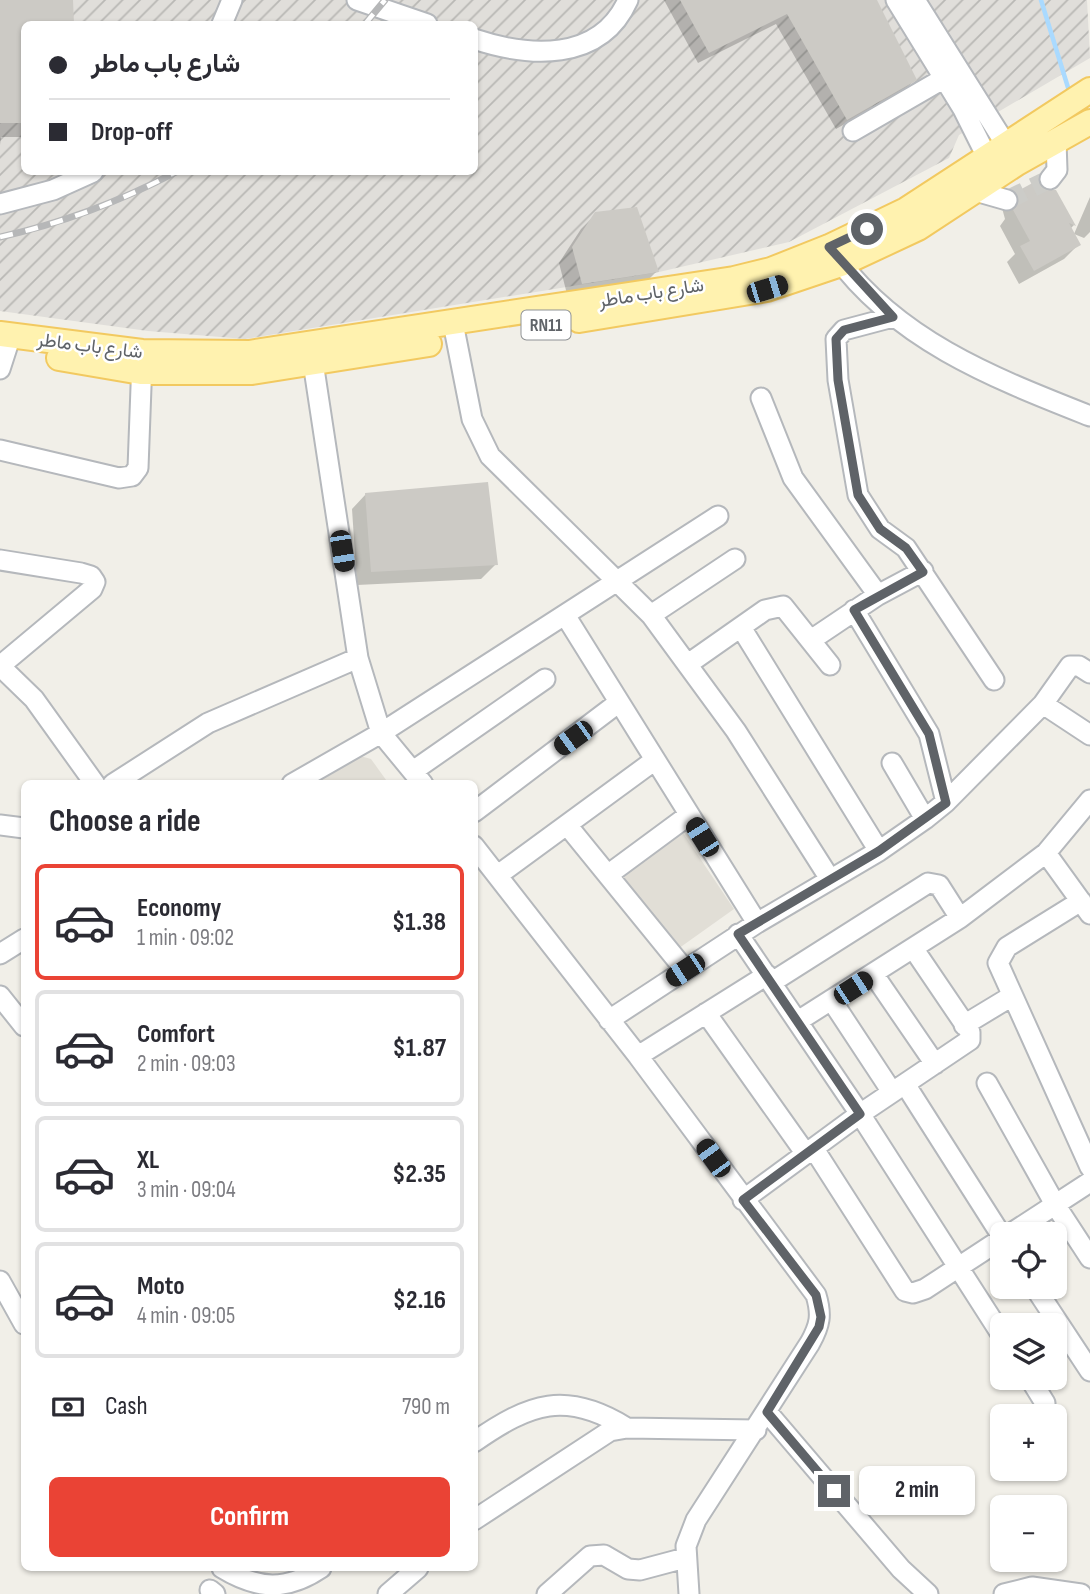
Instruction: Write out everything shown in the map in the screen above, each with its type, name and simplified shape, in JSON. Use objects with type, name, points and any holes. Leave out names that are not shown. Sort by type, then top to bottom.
[{"type":"main road","name":"شارع باب ماطر","points":[[835,256],[906,210],[1002,160],[1052,130],[1085,94]]},
{"type":"main road","name":"شارع باب ماطر","points":[[1052,130],[1090,122]]},
{"type":"main road","name":"شارع باب ماطر","points":[[4,347],[141,362],[249,353],[312,355],[734,279],[835,256],[918,228],[972,190],[1002,160]]},
{"type":"street","points":[[223,21],[232,0]]},
{"type":"street","points":[[357,0],[418,21]]},
{"type":"street","points":[[478,40],[540,54],[564,50],[585,43],[601,32],[628,0]]},
{"type":"street","points":[[896,0],[916,11],[1002,160]]},
{"type":"street","points":[[853,131],[952,74]]},
{"type":"street","points":[[1050,179],[1057,170],[1052,130]]},
{"type":"street","points":[[0,204],[53,190],[86,175]]},
{"type":"street","points":[[972,190],[1007,200]]},
{"type":"street","points":[[835,256],[893,317],[963,363],[1090,416]]},
{"type":"street","points":[[893,317],[839,333],[836,339],[838,380],[858,495],[880,529],[906,548],[994,680]]},
{"type":"street","points":[[454,331],[472,419],[490,456],[651,615],[736,731],[830,879]]},
{"type":"street","points":[[312,355],[358,658],[381,733],[418,778],[545,679]]},
{"type":"street","points":[[0,450],[119,478],[132,476],[138,468],[141,362]]},
{"type":"street","points":[[761,398],[793,478],[878,595]]},
{"type":"street","points":[[299,780],[381,733],[718,516]]},
{"type":"street","points":[[651,615],[735,559]]},
{"type":"street","points":[[0,560],[81,573],[91,576],[95,582],[92,589],[0,666],[34,699],[92,780]]},
{"type":"street","points":[[811,640],[878,595],[923,572]]},
{"type":"street","points":[[688,664],[742,629],[765,610],[783,606],[830,665]]},
{"type":"street","points":[[854,610],[929,734],[946,803]]},
{"type":"street","points":[[565,615],[757,923]]},
{"type":"street","points":[[742,629],[879,851]]},
{"type":"street","points":[[119,780],[208,723],[358,658]]},
{"type":"street","points":[[609,1020],[738,934],[879,851],[925,819],[946,803],[1043,704],[1070,666],[1079,666],[1090,673]]},
{"type":"street","points":[[478,809],[618,703]]},
{"type":"street","points":[[1043,704],[1090,735]]},
{"type":"street","points":[[498,875],[655,760]]},
{"type":"street","points":[[892,763],[925,819]]},
{"type":"street","points":[[798,1021],[960,919],[1046,853],[1090,800]]},
{"type":"street","points":[[609,874],[688,815]]},
{"type":"street","points":[[0,825],[21,828]]},
{"type":"street","points":[[566,825],[609,874],[685,970]]},
{"type":"street","points":[[478,851],[638,1056],[816,1295],[821,1317],[810,1343],[696,1520],[686,1546],[689,1594]]},
{"type":"street","points":[[1046,853],[1085,908],[1001,953],[998,963],[1090,1167]]},
{"type":"street","points":[[638,1056],[928,883],[939,885],[945,891],[960,919]]},
{"type":"street","points":[[738,934],[860,1114],[990,1317]]},
{"type":"street","points":[[0,954],[21,941]]},
{"type":"street","points":[[743,1200],[860,1114],[970,1040],[964,1025],[913,948]]},
{"type":"street","points":[[874,975],[935,1064]]},
{"type":"street","points":[[0,996],[21,1022]]},
{"type":"street","points":[[964,1025],[1012,996]]},
{"type":"street","points":[[832,1001],[898,1088],[992,1222]]},
{"type":"street","points":[[706,1013],[810,1151],[905,1291],[913,1293],[925,1289],[990,1247]]},
{"type":"street","points":[[986,1083],[1056,1206],[1090,1258]]},
{"type":"street","points":[[1030,1222],[1090,1182]]},
{"type":"street","points":[[0,1281],[21,1319]]},
{"type":"street","points":[[1043,1299],[1090,1371]]},
{"type":"street","points":[[1037,1390],[1045,1403]]},
{"type":"street","points":[[478,1439],[525,1410],[547,1406],[597,1410],[627,1428]]},
{"type":"street","points":[[767,1412],[901,1569],[928,1594]]},
{"type":"street","points":[[478,1517],[610,1431],[627,1428],[756,1430]]},
{"type":"street","points":[[547,1594],[590,1556],[604,1555],[628,1569],[640,1570],[685,1558]]},
{"type":"street","points":[[228,1571],[239,1577],[276,1586],[290,1586],[316,1571]]},
{"type":"street","points":[[388,1594],[415,1571]]},
{"type":"street","points":[[1004,1594],[1032,1587],[1081,1594]]},
{"type":"shaded area","points":[[0,0],[1087,0],[1090,58],[959,135],[949,158],[789,242],[659,272],[245,339],[148,331],[0,311]]},
{"type":"shaded area","points":[[360,756],[371,759],[386,780],[317,780]]},
{"type":"shaded area","points":[[679,827],[734,909],[675,951],[615,865]]},
{"type":"building","points":[[0,0],[73,0],[74,21],[21,21],[21,123],[0,123]]},
{"type":"building","points":[[680,0],[877,0],[917,80],[847,120],[787,14],[709,53]]},
{"type":"building","points":[[1038,180],[1043,189],[1056,190],[1076,226],[1069,223],[1081,245],[1034,271],[1020,246],[1030,241],[1013,210],[1019,203],[1016,192]]},
{"type":"building","points":[[637,207],[659,272],[582,284],[572,247],[595,212]]},
{"type":"building","points":[[488,482],[498,565],[371,572],[365,493]]},
{"type":"waterway","points":[[1041,0],[1070,94]]},
{"type":"tunnel","points":[[1007,200],[1050,179]]},
{"type":"railway","points":[[368,21],[385,0]]},
{"type":"railway","points":[[0,237],[90,210],[170,175]]},
{"type":"route","points":[[834,1491],[767,1412],[819,1327],[820,1307],[816,1295],[743,1200],[860,1114],[738,934],[879,851],[946,803],[929,734],[854,610],[923,572],[906,548],[888,538],[867,513],[853,480],[838,380],[836,339],[844,330],[893,317],[841,264],[829,247],[867,229]]}]
